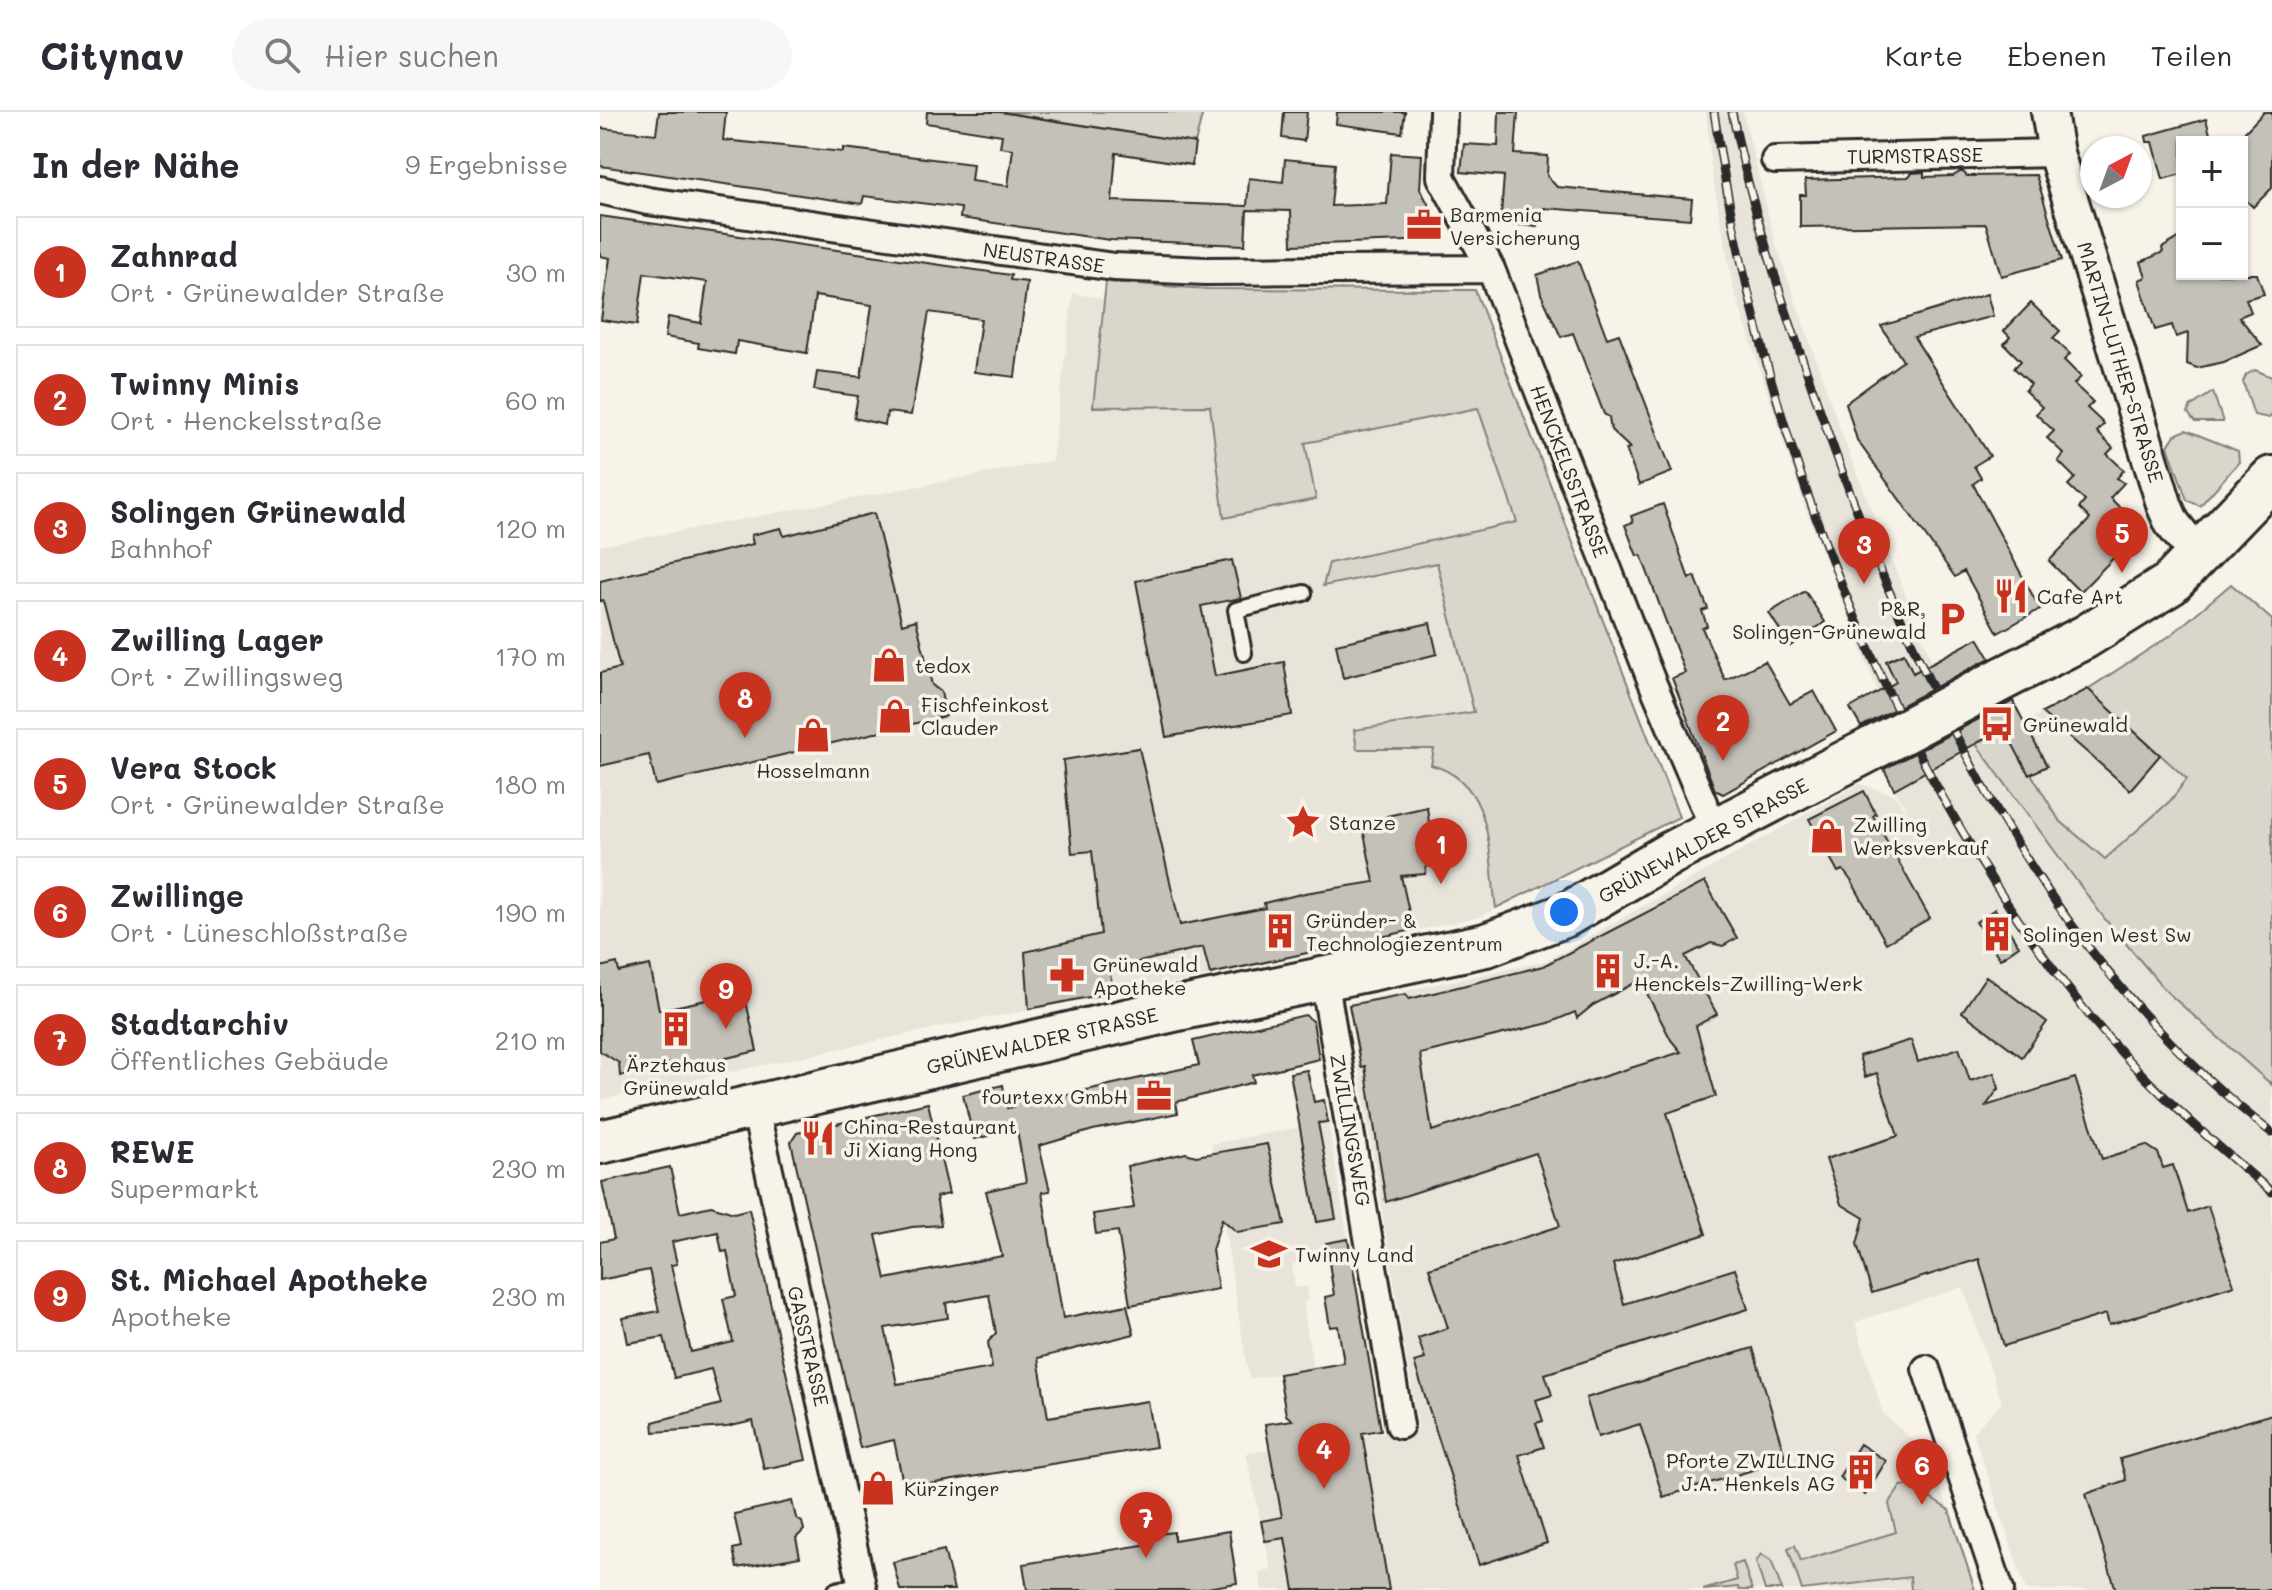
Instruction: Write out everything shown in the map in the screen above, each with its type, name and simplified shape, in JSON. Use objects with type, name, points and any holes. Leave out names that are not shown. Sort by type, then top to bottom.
[{"type":"main road","name":"GRÜNEWALDER STRASSE","points":[[600,1142],[1005,1047],[1486,945],[1527,933],[2085,637],[2156,595],[2199,557],[2272,478]]},
{"type":"street","name":"HENCKELSSTRASSE","points":[[1443,112],[1441,177],[1491,269],[1656,692],[1715,831]]},
{"type":"street","name":"MARTIN-LUTHER-STRASSE","points":[[2049,112],[2056,153],[2165,507],[2172,523],[2199,557]]},
{"type":"street","name":"TURMSTRASSE","points":[[1775,160],[2056,153]]},
{"type":"street","name":"NEUSTRASSE","points":[[600,190],[648,201],[1114,267],[1194,271],[1491,269]]},
{"type":"street","name":"ZWILLINGSWEG","points":[[1324,978],[1400,1425]]},
{"type":"street","name":"GASSTRASSE","points":[[755,1108],[863,1587]]},
{"type":"street","points":[[1926,1369],[2000,1590]]},
{"type":"lane","points":[[1244,653],[1236,610],[1304,593]]},
{"type":"lane","name":"GASSTRASSE","points":[[836,1590],[863,1587]]},
{"type":"shaded area","points":[[1000,112],[1203,112],[1195,143]]},
{"type":"shaded area","points":[[1706,112],[1743,112],[1775,242],[1844,440],[1932,662],[1878,692],[1805,507],[1733,287],[1712,174]]},
{"type":"shaded area","points":[[1106,282],[1208,289],[1475,290],[1679,817],[1482,916],[1214,975],[946,1026],[600,1100],[600,546],[1052,461],[1073,293],[1103,299]]},
{"type":"shaded area","points":[[1106,282],[1208,289],[1475,290],[1679,817],[1496,908],[1489,844],[1478,803],[1467,787],[1452,774],[1431,765],[1434,749],[1357,749],[1354,730],[1474,712],[1437,563],[1323,586],[1329,563],[1517,522],[1478,408],[1305,443],[1316,499],[1224,518],[1210,406],[1093,407]]},
{"type":"shaded area","points":[[2255,370],[2272,377],[2272,415],[2269,418],[2254,415],[2243,382],[2246,375]]},
{"type":"shaded area","points":[[2213,392],[2223,422],[2195,422],[2188,413],[2190,407]]},
{"type":"shaded area","points":[[2186,430],[2238,451],[2239,462],[2200,506],[2187,500],[2168,446],[2175,435]]},
{"type":"shaded area","points":[[2231,584],[2272,620],[2272,1085],[2167,992],[2104,918],[1976,744],[2004,729],[2059,820],[2105,859],[2170,801],[2187,779],[2088,689],[2171,635]]},
{"type":"shaded area","points":[[2088,689],[2187,779],[2169,801],[2105,859],[2059,820],[2004,729],[2022,718],[2025,722]]},
{"type":"shaded area","points":[[1976,744],[2104,918],[2167,992],[2272,1085],[2272,1590],[2026,1590],[1973,1432],[2002,1403],[1963,1287],[1855,1322],[1883,1414],[1920,1446],[1949,1510],[1975,1590],[1262,1590],[1259,1572],[1271,1569],[1246,1453],[1418,1427],[1348,1003],[1546,961],[1859,784],[1895,795],[1943,870],[1894,789]]},
{"type":"shaded area","name":"Twinny Land","points":[[1328,1122],[1348,1239],[1326,1243],[1292,1265],[1295,1288],[1307,1286],[1309,1300],[1303,1302],[1313,1368],[1249,1379],[1211,1144]]},
{"type":"shaded area","points":[[1909,1485],[1949,1510],[1975,1590],[1911,1590],[1910,1577],[1802,1590],[1788,1548],[1795,1545],[1801,1561],[1896,1532],[1889,1504],[1901,1486]]},
{"type":"shaded area","points":[[1761,1554],[1771,1560],[1782,1590],[1765,1590],[1756,1562]]},
{"type":"shaded area","points":[[1743,1562],[1752,1590],[1739,1590],[1738,1587],[1703,1590],[1737,1580],[1733,1565]]},
{"type":"building","points":[[659,112],[726,112],[723,140],[843,152],[843,148],[973,164],[971,181],[1008,186],[1013,149],[1000,147],[1002,135],[926,123],[927,112],[1000,112],[1195,143],[1192,165],[1116,153],[1112,201],[1247,206],[1249,178],[1283,182],[1285,159],[1335,164],[1331,206],[1387,204],[1391,153],[1422,155],[1420,189],[1442,229],[1436,240],[1292,245],[1291,211],[1247,210],[1245,245],[1110,240],[960,218],[961,208],[864,196],[862,204],[600,166],[600,128],[656,134]]},
{"type":"building","points":[[1284,112],[1307,112],[1304,141],[1282,138]]},
{"type":"building","points":[[1337,112],[1405,112],[1402,133],[1336,124]]},
{"type":"building","points":[[1499,112],[1518,112],[1515,154],[1548,156],[1547,176],[1557,187],[1692,199],[1690,219],[1544,208],[1542,223],[1538,222],[1537,226],[1504,224],[1505,216],[1501,215],[1504,176],[1461,172],[1464,144],[1498,146]]},
{"type":"building","points":[[2264,112],[2272,112],[2272,188],[2253,207],[2248,202],[2248,136],[2242,135]]},
{"type":"building","points":[[2206,119],[2210,136],[2176,136],[2176,176],[2163,179],[2152,136],[2146,136]]},
{"type":"building","points":[[1962,171],[1967,176],[2036,175],[2062,260],[2001,276],[1986,224],[1800,227],[1800,195],[1806,195],[1805,180],[1908,177],[1912,173],[1924,172],[1924,177],[1953,176]]},
{"type":"building","points":[[600,216],[1011,275],[1010,280],[1027,282],[1015,377],[974,372],[981,319],[929,312],[911,415],[887,412],[885,425],[854,418],[858,396],[814,390],[817,372],[861,377],[872,305],[815,296],[807,353],[737,341],[735,354],[698,348],[699,343],[665,337],[668,317],[701,323],[707,282],[644,273],[637,325],[601,320],[610,258],[600,256]]},
{"type":"building","points":[[2176,240],[2176,280],[2248,280],[2248,274],[2257,274],[2264,294],[2246,299],[2251,312],[2239,317],[2262,345],[2224,362],[2197,368],[2187,364],[2188,333],[2176,337],[2172,325],[2155,330],[2139,280],[2146,277],[2141,262],[2163,252],[2162,248]]},
{"type":"building","points":[[1578,261],[1607,338],[1619,334],[1672,472],[1639,485],[1626,449],[1630,448],[1611,430],[1609,417],[1604,414],[1573,333],[1561,337],[1541,294],[1537,275]]},
{"type":"building","points":[[1987,294],[1993,316],[1914,337],[1990,456],[1974,466],[1981,478],[1973,484],[2040,609],[1998,633],[1964,571],[1955,577],[1857,440],[1846,403],[1903,361],[1881,326]]},
{"type":"building","points":[[2031,303],[2060,331],[2053,338],[2070,354],[2064,360],[2081,377],[2074,384],[2093,402],[2087,408],[2104,424],[2097,432],[2113,448],[2107,454],[2124,470],[2117,478],[2124,483],[2110,498],[2142,529],[2080,592],[2049,561],[2090,519],[2079,508],[2085,501],[2068,485],[2075,478],[2058,461],[2064,454],[2047,438],[2054,431],[2036,414],[2042,407],[2025,391],[2031,384],[2014,368],[2021,361],[2004,344],[2010,337],[2004,331]]},
{"type":"building","points":[[1663,504],[1689,579],[1695,576],[1708,609],[1702,611],[1707,626],[1702,628],[1725,680],[1765,661],[1790,704],[1814,691],[1836,731],[1723,794],[1715,790],[1672,678],[1685,673],[1641,555],[1637,556],[1625,525],[1633,522],[1631,516]]},
{"type":"building","points":[[874,513],[902,624],[916,620],[932,685],[941,692],[946,716],[656,785],[649,755],[600,766],[600,673],[620,668],[603,600],[600,601],[600,581],[753,544],[751,535],[781,528],[784,536]]},
{"type":"building","points":[[1232,560],[1241,598],[1201,606],[1215,676],[1284,662],[1292,715],[1166,737],[1136,581]]},
{"type":"building","points":[[1805,591],[1825,622],[1790,646],[1769,613]]},
{"type":"building","points":[[1430,623],[1437,654],[1343,678],[1336,644]]},
{"type":"building","points":[[1978,638],[1990,658],[1861,727],[1850,708],[1896,682],[1886,661],[1904,653],[1913,673]]},
{"type":"building","points":[[2088,689],[2160,755],[2130,790],[2042,713]]},
{"type":"building","points":[[2013,701],[2047,766],[2029,775],[2004,728],[1894,789],[1884,769]]},
{"type":"building","points":[[1139,748],[1180,925],[1265,908],[1264,903],[1305,893],[1374,882],[1363,829],[1389,823],[1387,816],[1427,807],[1431,837],[1425,874],[1401,876],[1413,930],[1210,974],[1203,947],[1109,969],[1114,992],[1029,1009],[1025,952],[1101,934],[1092,851],[1072,853],[1063,760]]},
{"type":"building","points":[[1864,791],[1876,814],[1873,816],[1930,918],[1886,943],[1852,882],[1843,870],[1838,872],[1809,819]]},
{"type":"building","points":[[1705,882],[1737,938],[1723,946],[1711,943],[1685,956],[1717,1014],[1696,1026],[1716,1096],[1667,1113],[1706,1234],[1613,1264],[1624,1304],[1735,1269],[1748,1309],[1545,1374],[1552,1395],[1536,1400],[1543,1421],[1536,1423],[1544,1447],[1519,1455],[1547,1543],[1479,1565],[1414,1362],[1425,1359],[1418,1338],[1448,1328],[1429,1268],[1560,1226],[1536,1153],[1386,1202],[1365,1066],[1361,1067],[1349,1005],[1406,994],[1409,999],[1543,966]],"holes":[[[1640,980],[1671,1040],[1681,1052],[1432,1131],[1420,1054],[1549,1023],[1575,1012],[1577,1018],[1593,1005]]]},
{"type":"building","name":"Solingen West Sw","points":[[1995,909],[2019,946],[2000,959],[1976,922]]},
{"type":"building","name":"Ärztehaus Grünewald","points":[[617,963],[619,972],[650,965],[659,1010],[744,992],[757,1051],[670,1071],[668,1064],[620,1076],[619,1063],[600,1051],[600,967]]},
{"type":"building","points":[[1986,976],[2047,1022],[2022,1057],[1962,1012]]},
{"type":"building","points":[[1305,1015],[1313,1021],[1319,1059],[1252,1075],[1254,1082],[1176,1102],[1178,1113],[1093,1130],[1039,1146],[1050,1191],[1042,1192],[1063,1318],[1127,1305],[1134,1334],[1038,1358],[1048,1417],[1148,1401],[1156,1447],[904,1488],[894,1440],[860,1448],[791,1142],[797,1133],[928,1103],[949,1194],[936,1197],[941,1225],[912,1227],[876,1235],[886,1279],[1002,1256],[986,1191],[1026,1182],[1017,1130],[974,1139],[963,1095],[1003,1085],[1007,1108],[1013,1107],[1012,1101],[1027,1098],[1028,1103],[1199,1065],[1193,1041]],"holes":[[[989,1295],[996,1333],[988,1342],[992,1368],[897,1384],[885,1328],[948,1318],[946,1303]]]},
{"type":"building","points":[[1911,1040],[1918,1062],[1959,1048],[1970,1081],[1994,1073],[1999,1088],[1986,1106],[2075,1078],[2102,1159],[2146,1145],[2158,1153],[2163,1168],[2173,1165],[2188,1213],[2208,1206],[2234,1285],[2109,1325],[2106,1314],[2004,1346],[1979,1259],[1872,1293],[1857,1244],[1864,1218],[1841,1204],[1826,1159],[1898,1136],[1877,1073],[1865,1077],[1859,1056]]},
{"type":"building","points":[[1307,1070],[1314,1102],[1324,1100],[1328,1122],[1318,1123],[1336,1219],[1317,1222],[1290,1073]]},
{"type":"building","points":[[1267,1144],[1285,1224],[1237,1232],[1222,1219],[1212,1250],[1218,1289],[1130,1305],[1118,1231],[1096,1234],[1093,1214],[1134,1208],[1127,1166],[1186,1153],[1196,1156]]},
{"type":"building","points":[[670,1167],[680,1213],[711,1206],[734,1213],[749,1209],[806,1460],[764,1469],[753,1421],[727,1427],[654,1432],[653,1422],[721,1404],[711,1369],[674,1378],[664,1337],[628,1343],[623,1318],[659,1311],[649,1270],[600,1280],[600,1242],[614,1239],[602,1182]],"holes":[[[718,1232],[722,1252],[727,1251],[736,1296],[723,1299],[733,1342],[691,1352],[671,1265],[677,1264],[672,1242]]]},
{"type":"building","points":[[1348,1239],[1381,1430],[1362,1433],[1389,1590],[1294,1590],[1285,1538],[1265,1541],[1261,1521],[1282,1517],[1265,1424],[1292,1420],[1286,1415],[1279,1374],[1344,1363],[1338,1326],[1330,1327],[1325,1297],[1334,1295],[1326,1243]]},
{"type":"building","points":[[1753,1348],[1786,1460],[1663,1497],[1640,1424],[1598,1437],[1586,1398]]},
{"type":"building","points":[[2272,1414],[2272,1590],[2116,1590],[2086,1494],[2126,1480],[2120,1459]]},
{"type":"building","name":"Pforte ZWILLING J.A. Henkels AG","points":[[1860,1444],[1886,1461],[1865,1495],[1839,1477]]},
{"type":"building","points":[[792,1501],[796,1518],[802,1522],[804,1530],[796,1538],[800,1557],[737,1568],[733,1549],[741,1547],[734,1514]]},
{"type":"building","points":[[1229,1531],[1237,1583],[1195,1590],[1027,1590],[1023,1564],[1149,1544],[1148,1535],[1174,1532],[1174,1540]]},
{"type":"building","points":[[944,1550],[954,1590],[900,1590],[893,1562]]},
{"type":"railway","points":[[1714,112],[1735,230],[1763,349],[1799,468],[1842,585],[1892,699],[1949,808],[2013,912],[2084,1009],[2127,1059],[2174,1105],[2272,1192]]},
{"type":"railway","points":[[1732,112],[1762,233],[1827,430],[1864,529],[1949,722],[2000,815],[2056,903],[2120,986],[2191,1063],[2272,1133]]},
{"type":"place","name":"Barmenia Versicherung","points":[[1424,225]]},
{"type":"place","name":"Vera Stock","points":[[2122,573]]},
{"type":"place","name":"Solingen Grünewald","points":[[1864,584]]},
{"type":"place","name":"Cafe Art","points":[[2011,596]]},
{"type":"place","name":"P&R, Solingen-Grünewald","points":[[1952,619]]},
{"type":"place","name":"tedox","points":[[889,665]]},
{"type":"place","name":"Fischfeinkost Clauder","points":[[895,716]]},
{"type":"place","name":"Grünewald","points":[[1997,724]]},
{"type":"place","name":"Hosselmann","points":[[813,735]]},
{"type":"place","name":"REWE","points":[[745,738]]},
{"type":"place","name":"Twinny Minis","points":[[1723,761]]},
{"type":"place","name":"Stanze","points":[[1303,822]]},
{"type":"place","name":"Zwilling Werksverkauf","points":[[1827,836]]},
{"type":"place","name":"Zahnrad","points":[[1441,884]]},
{"type":"place","name":"Gründer- & Technologiezentrum","points":[[1280,931]]},
{"type":"place","name":"Solingen West Sw","points":[[1997,934]]},
{"type":"place","name":"J.-A. Henckels-Zwilling-Werk","points":[[1608,971]]},
{"type":"place","name":"Grünewald Apotheke","points":[[1067,975]]},
{"type":"place","name":"Ärztehaus Grünewald","points":[[676,1029]]},
{"type":"place","name":"St. Michael Apotheke","points":[[726,1029]]},
{"type":"place","name":"fourtexx GmbH","points":[[1154,1096]]},
{"type":"place","name":"China-Restaurant Ji Xiang Hong","points":[[818,1138]]},
{"type":"place","name":"Twinny Land","points":[[1269,1254]]},
{"type":"place","name":"Pforte ZWILLING J.A. Henkels AG","points":[[1861,1472]]},
{"type":"place","name":"Kürzinger","points":[[878,1488]]},
{"type":"place","name":"Zwilling Lager","points":[[1324,1489]]},
{"type":"place","name":"Zwillinge","points":[[1922,1505]]},
{"type":"place","name":"Stadtarchiv","points":[[1146,1558]]}]
